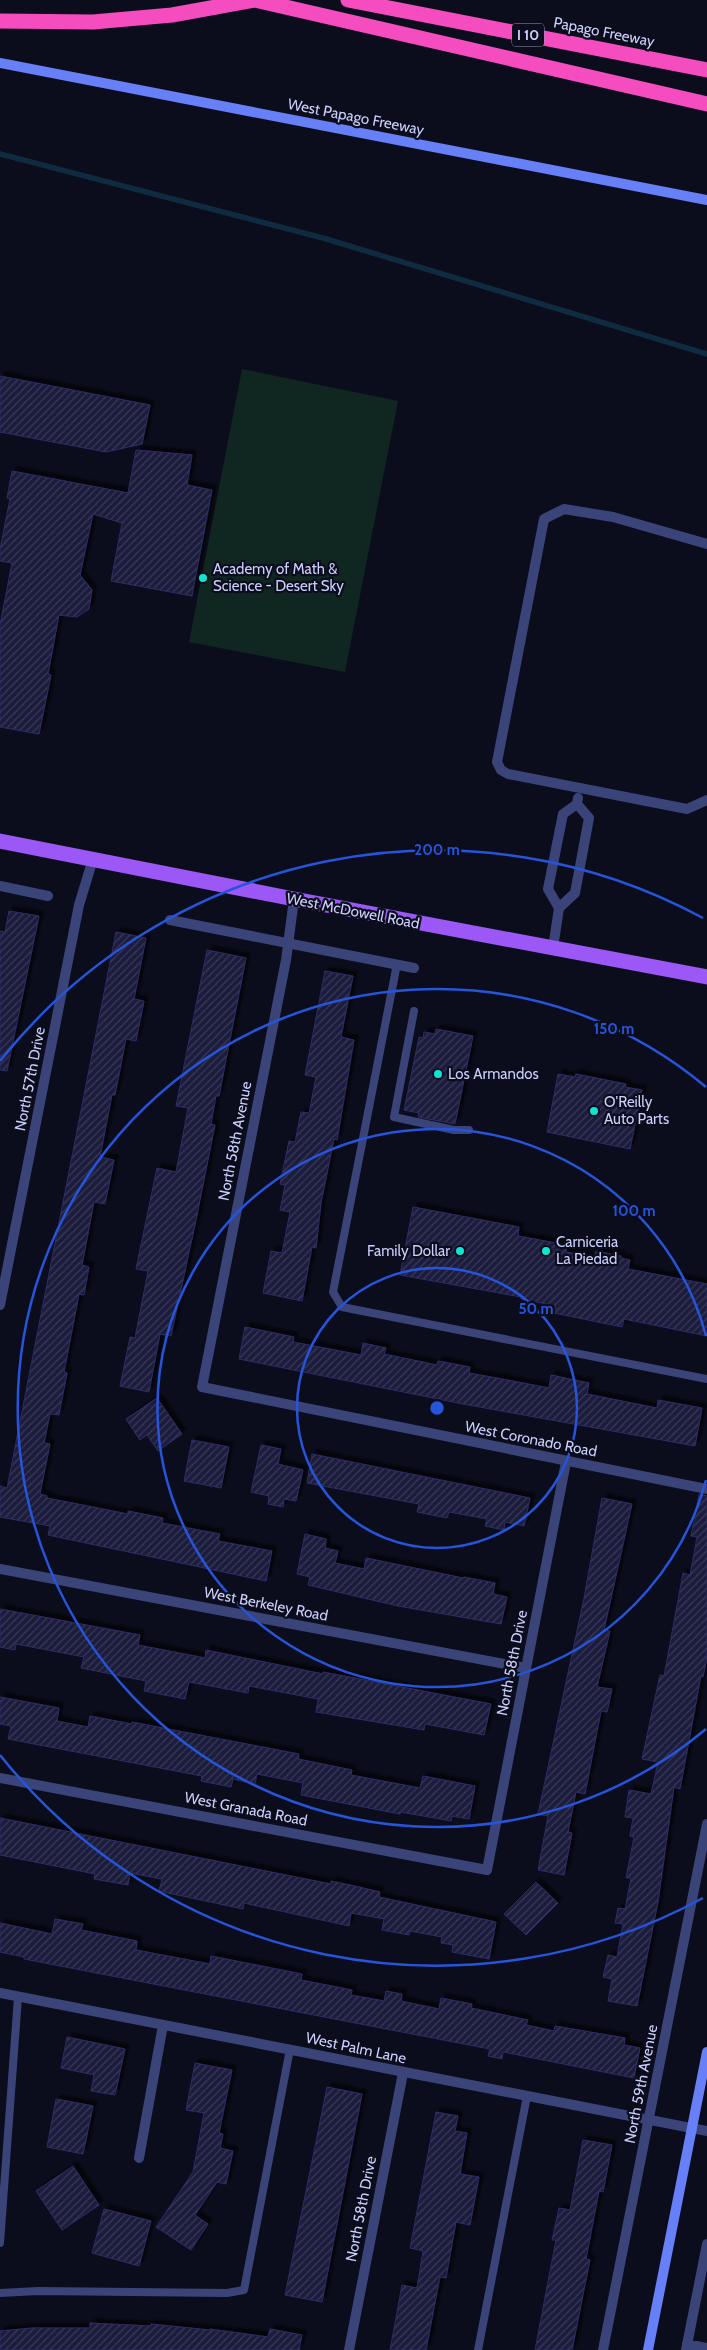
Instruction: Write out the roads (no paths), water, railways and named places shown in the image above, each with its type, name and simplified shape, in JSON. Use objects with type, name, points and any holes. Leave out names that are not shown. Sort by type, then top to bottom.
[{"type":"highway","points":[[0,21],[93,22],[172,15],[254,0],[707,104]]},
{"type":"highway","name":"Papago Freeway","points":[[348,0],[707,70]]},
{"type":"main road","name":"West Papago Freeway","points":[[0,64],[707,200]]},
{"type":"main road","name":"West McDowell Road","points":[[0,841],[294,900],[707,977]]},
{"type":"main road","points":[[648,2350],[707,2052]]},
{"type":"street","points":[[707,544],[613,517],[564,509],[544,519],[496,762],[501,770],[508,774],[687,809],[707,800]]},
{"type":"street","points":[[559,908],[548,889],[562,814],[577,804],[580,789]]},
{"type":"street","points":[[553,948],[559,908],[575,893],[590,818],[577,804]]},
{"type":"street","name":"North 57th Drive","points":[[0,1305],[79,905],[93,860]]},
{"type":"street","points":[[0,886],[48,896]]},
{"type":"street","name":"North 58th Avenue","points":[[202,1387],[288,943],[294,900]]},
{"type":"street","points":[[170,920],[414,968]]},
{"type":"street","name":"West Coronado Road","points":[[202,1387],[707,1490]]},
{"type":"street","name":"North 58th Drive","points":[[487,1870],[566,1462]]},
{"type":"street","name":"West Berkeley Road","points":[[0,1569],[526,1668]]},
{"type":"street","name":"West Granada Road","points":[[0,1778],[487,1870]]},
{"type":"street","name":"North 59th Avenue","points":[[603,2350],[707,1824]]},
{"type":"street","name":"West Palm Lane","points":[[0,1993],[707,2131]]},
{"type":"street","points":[[139,2158],[163,2025]]},
{"type":"street","name":"North 58th Drive","points":[[349,2350],[403,2073]]},
{"type":"street","points":[[707,2244],[687,2347],[707,2348]]},
{"type":"lane","points":[[397,964],[333,1292],[342,1307],[707,1379]]},
{"type":"lane","points":[[414,1011],[394,1117],[454,1130],[469,1130]]},
{"type":"lane","points":[[0,2242],[18,1997]]},
{"type":"lane","points":[[0,2293],[38,2291],[227,2293],[244,2290],[290,2050]]},
{"type":"lane","points":[[478,2350],[527,2096]]},
{"type":"waterway","points":[[0,154],[323,238],[707,354]]},
{"type":"place","name":"Academy of Math & Science - Desert Sky","points":[[203,578]]},
{"type":"place","name":"Los Armandos","points":[[438,1074]]},
{"type":"place","name":"O'Reilly Auto Parts","points":[[594,1111]]},
{"type":"place","name":"Family Dollar","points":[[460,1251]]},
{"type":"place","name":"Carniceria La Piedad","points":[[546,1251]]}]
